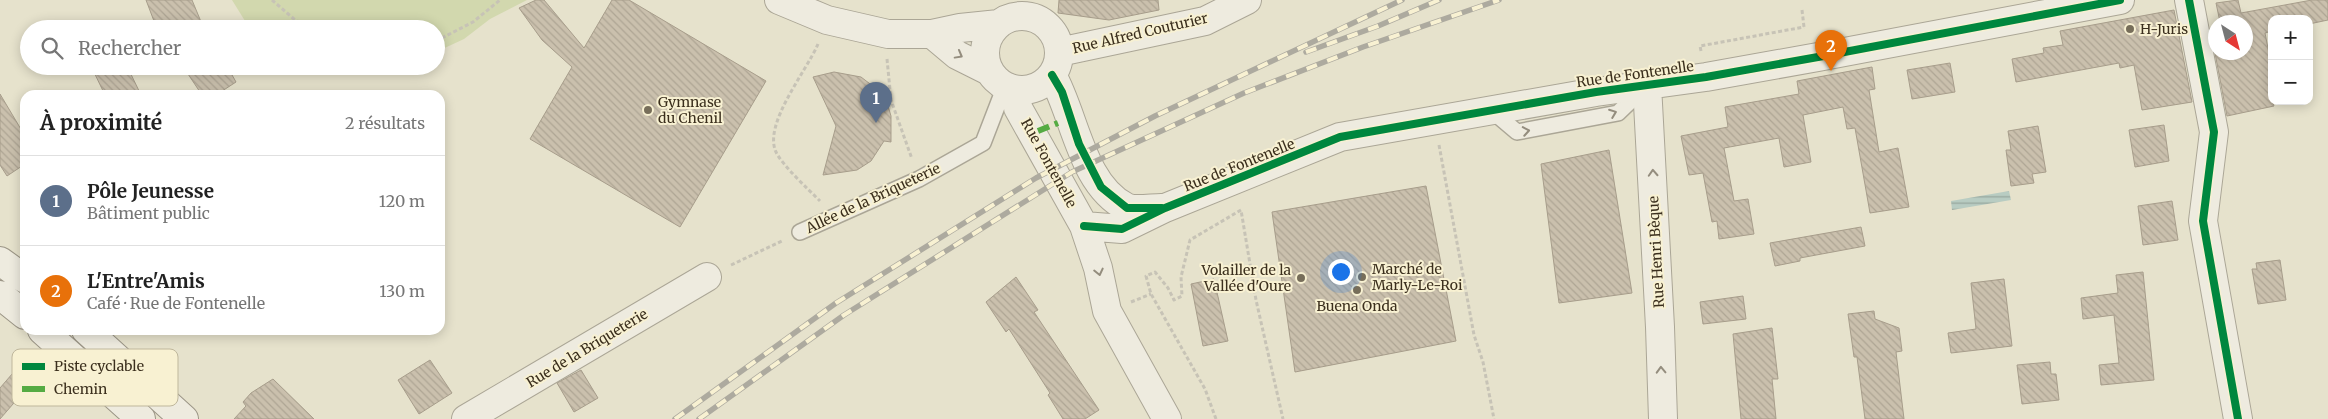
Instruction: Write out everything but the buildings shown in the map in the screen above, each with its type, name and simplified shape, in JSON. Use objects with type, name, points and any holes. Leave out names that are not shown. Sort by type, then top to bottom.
[{"type":"street","points":[[779,0],[827,20],[888,34],[932,34],[1012,14],[1030,17],[1041,22],[1050,29],[1057,40],[1056,63],[1062,92],[1079,144],[1101,188],[1127,208],[1165,208]]},
{"type":"street","name":"Rue Alfred Couturier","points":[[1056,63],[1205,21],[1247,0]]},
{"type":"street","name":"Rue de Fontenelle","points":[[1165,208],[1340,137],[1491,110],[1813,58],[2120,0]]},
{"type":"street","points":[[2189,0],[2214,132],[2203,221],[2238,419]]},
{"type":"street","points":[[1003,82],[985,58],[985,46],[990,34],[1012,14]]},
{"type":"street","points":[[932,34],[957,55],[1003,82],[1037,88],[1056,63]]},
{"type":"street","name":"Rue Fontenelle","points":[[1003,82],[1084,226],[1098,268],[1107,311],[1158,416]]},
{"type":"street","name":"Rue Henri Bèque","points":[[1647,85],[1660,327],[1662,419]]},
{"type":"street","points":[[1084,226],[1122,229],[1165,208]]},
{"type":"street","points":[[0,261],[20,275]]},
{"type":"street","name":"Rue de la Briqueterie","points":[[466,419],[707,277]]},
{"type":"street","points":[[0,295],[20,311]]},
{"type":"street","points":[[48,335],[63,349]]},
{"type":"street","points":[[92,335],[107,349]]},
{"type":"street","points":[[127,406],[141,419]]},
{"type":"street","points":[[170,406],[184,419]]},
{"type":"lane","name":"Allée de la Briqueterie","points":[[800,232],[919,179],[984,143],[1003,82]]},
{"type":"path","points":[[272,0],[296,20]]},
{"type":"path","points":[[445,36],[473,22],[500,0]]},
{"type":"path","points":[[1718,42],[1804,27],[1802,10]]},
{"type":"path","points":[[888,34],[887,61],[891,100],[919,179]]},
{"type":"path","points":[[815,50],[783,106],[772,140],[776,154],[834,217]]},
{"type":"path","points":[[1435,120],[1472,325],[1483,362],[1494,419]]},
{"type":"path","points":[[1216,419],[1205,389],[1152,294],[1146,276],[1155,272],[1168,288],[1174,300],[1182,296],[1182,270],[1190,240],[1241,210],[1256,300],[1283,419]]},
{"type":"green space","points":[[232,0],[527,0],[490,19],[464,39],[445,48],[445,20],[244,20]]},
{"type":"shaded area","points":[[2009,191],[2011,200],[1952,210],[1951,201]]},
{"type":"railway","points":[[675,419],[836,303],[1036,178],[1155,116],[1402,0]]},
{"type":"railway","points":[[1306,52],[1378,26],[1439,0]]},
{"type":"railway","points":[[699,419],[844,315],[1072,172],[1244,93],[1363,47],[1499,0]]},
{"type":"marked path","points":[[1038,131],[1058,123]]},
{"type":"cycle path","points":[[1084,226],[1122,229],[1165,208],[1340,137],[1596,92],[1706,77],[2120,0]]},
{"type":"cycle path","points":[[2189,0],[2214,132],[2203,221],[2238,419]]},
{"type":"cycle path","points":[[1052,75],[1062,92],[1079,144],[1101,187],[1127,208],[1162,208]]},
{"type":"place","name":"H-Juris","points":[[2130,29]]},
{"type":"place","name":"L'Entre'Amis","points":[[1831,71]]},
{"type":"place","name":"Gymnase du Chenil","points":[[648,110]]},
{"type":"place","name":"Pôle Jeunesse","points":[[876,123]]},
{"type":"place","name":"Marché de Marly-Le-Roi","points":[[1362,277]]},
{"type":"place","name":"Volailler de la Vallée d'Oure","points":[[1301,278]]},
{"type":"place","name":"Buena Onda","points":[[1357,290]]}]
